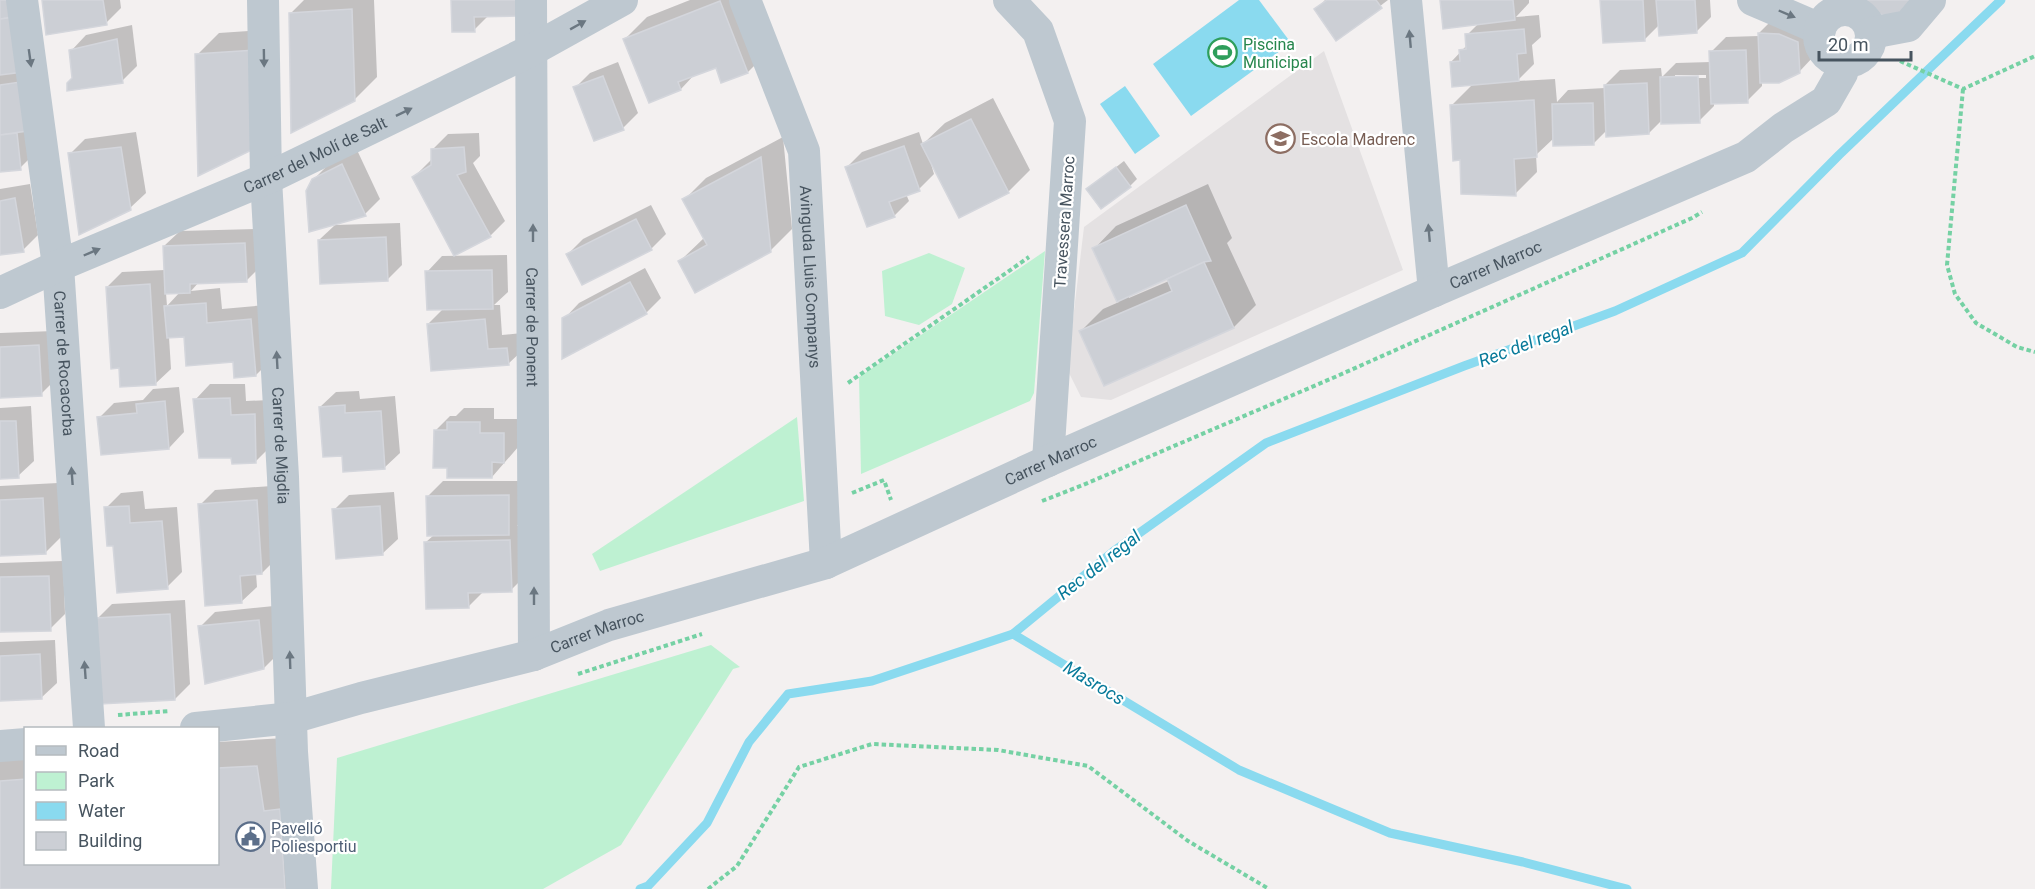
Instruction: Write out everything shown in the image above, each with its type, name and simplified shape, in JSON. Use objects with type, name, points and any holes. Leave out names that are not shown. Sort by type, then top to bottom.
[{"type":"street","name":"Carrer de Rocacorba","points":[[22,0],[58,266],[89,723]]},
{"type":"street","name":"Carrer de Migdia","points":[[263,0],[266,179],[283,477],[292,752],[302,889]]},
{"type":"street","name":"Carrer de Ponent","points":[[531,0],[534,655]]},
{"type":"street","name":"Carrer del Molí de Salt","points":[[0,292],[266,179],[532,50],[622,0]]},
{"type":"street","name":"Avinguda Lluis Companys","points":[[746,0],[804,151],[826,563]]},
{"type":"street","name":"Travessera Marroc","points":[[1010,0],[1038,31],[1070,121],[1048,461]]},
{"type":"street","points":[[1406,0],[1434,291]]},
{"type":"street","points":[[1754,0],[1821,15],[1842,10],[1855,12],[1865,19],[1871,33],[1870,45],[1863,56],[1844,63],[1834,61],[1824,53],[1820,44],[1821,15]]},
{"type":"street","points":[[1871,33],[1908,26],[1930,0]]},
{"type":"street","name":"Carrer Marroc","points":[[184,720],[292,718],[361,698],[534,655],[609,625],[826,563],[1048,461],[1746,157],[1784,128],[1826,101],[1842,73],[1844,63]]},
{"type":"street","points":[[0,746],[24,744]]},
{"type":"path","points":[[1906,63],[1963,89],[2035,56]]},
{"type":"path","points":[[1963,89],[1947,265],[1955,294],[1976,323],[2017,347],[2035,352]]},
{"type":"path","points":[[843,386],[1064,233]]},
{"type":"path","points":[[89,723],[184,720]]},
{"type":"path","points":[[708,889],[737,866],[799,767],[872,744],[998,750],[1088,766],[1188,841],[1269,889]]},
{"type":"shaded area","name":"Escola Madrenc","points":[[1324,51],[1403,270],[1111,400],[1081,397],[1067,369],[1084,227]]},
{"type":"green space","points":[[1045,251],[1034,393],[1030,401],[861,474],[859,377]]},
{"type":"green space","points":[[929,253],[965,268],[952,304],[919,325],[885,316],[882,271]]},
{"type":"green space","points":[[797,417],[804,501],[600,571],[592,554]]},
{"type":"green space","points":[[711,645],[740,667],[733,669],[621,845],[543,889],[331,889],[337,758]]},
{"type":"water","name":"Piscina Municipal","points":[[1239,0],[1259,0],[1291,43],[1191,116],[1153,64]]},
{"type":"water","points":[[1125,86],[1160,136],[1135,154],[1100,104]]},
{"type":"building","points":[[0,0],[12,0],[15,17],[0,19]]},
{"type":"building","points":[[42,0],[103,0],[107,25],[46,35]]},
{"type":"building","points":[[451,0],[517,0],[518,16],[474,17],[475,32],[452,32]]},
{"type":"building","points":[[1327,0],[1376,0],[1382,8],[1336,41],[1314,9]]},
{"type":"building","points":[[1440,0],[1513,0],[1515,20],[1443,29]]},
{"type":"building","points":[[1600,0],[1643,0],[1645,41],[1603,43]]},
{"type":"building","points":[[1656,0],[1695,0],[1697,33],[1659,36]]},
{"type":"building","points":[[1837,0],[1912,0],[1895,19]]},
{"type":"building","points":[[720,1],[748,73],[721,83],[716,68],[678,82],[681,90],[649,103],[623,39]]},
{"type":"building","points":[[352,9],[355,101],[291,133],[289,13]]},
{"type":"building","points":[[15,17],[23,72],[0,75],[0,19]]},
{"type":"building","points":[[1524,29],[1526,53],[1517,54],[1519,81],[1452,87],[1450,62],[1460,61],[1459,50],[1466,49],[1465,34]]},
{"type":"building","points":[[1758,33],[1779,34],[1798,42],[1800,73],[1779,83],[1760,83]]},
{"type":"building","points":[[117,39],[123,83],[67,91],[67,83],[72,78],[69,50]]},
{"type":"building","points":[[257,50],[256,148],[198,176],[195,54]]},
{"type":"building","points":[[1746,50],[1748,103],[1711,104],[1709,51]]},
{"type":"building","points":[[603,76],[624,130],[594,141],[573,87]]},
{"type":"building","points":[[1698,76],[1700,123],[1661,124],[1660,77]]},
{"type":"building","points":[[20,82],[27,131],[0,135],[0,85]]},
{"type":"building","points":[[1647,83],[1649,134],[1606,137],[1604,85]]},
{"type":"building","points":[[1534,100],[1537,157],[1514,159],[1516,196],[1461,194],[1460,160],[1453,161],[1450,105]]},
{"type":"building","points":[[1593,103],[1594,145],[1553,146],[1552,104]]},
{"type":"building","points":[[971,119],[1009,193],[959,218],[921,144]]},
{"type":"building","points":[[17,133],[21,170],[0,172],[0,135]]},
{"type":"building","points":[[904,146],[920,191],[889,202],[895,217],[867,227],[845,167]]},
{"type":"building","points":[[121,147],[131,210],[79,235],[68,153]]},
{"type":"building","points":[[464,147],[466,172],[457,175],[491,237],[454,256],[412,177],[431,165],[431,149]]},
{"type":"building","points":[[761,157],[771,252],[695,293],[678,261],[707,245],[682,199]]},
{"type":"building","points":[[342,164],[366,216],[309,232],[306,191],[312,179]]},
{"type":"building","points":[[1116,167],[1131,187],[1101,209],[1086,189]]},
{"type":"building","points":[[15,198],[24,252],[0,255],[0,201]]},
{"type":"building","points":[[1186,205],[1211,261],[1204,262],[1117,302],[1092,248]]},
{"type":"building","points":[[636,219],[652,250],[582,285],[566,254]]},
{"type":"building","points":[[386,237],[388,281],[320,284],[318,240]]},
{"type":"building","points":[[245,243],[247,282],[190,284],[190,293],[165,294],[163,246]]},
{"type":"building","points":[[1204,262],[1234,328],[1104,386],[1079,331],[1172,291],[1167,279]]},
{"type":"building","points":[[492,270],[493,309],[427,310],[425,271]]},
{"type":"building","points":[[630,282],[647,314],[562,359],[562,318]]},
{"type":"building","points":[[150,284],[156,385],[120,387],[119,368],[111,369],[106,287]]},
{"type":"building","points":[[206,303],[207,323],[251,319],[256,376],[234,378],[233,362],[186,366],[184,337],[167,338],[164,306]]},
{"type":"building","points":[[485,319],[488,349],[507,348],[509,365],[431,371],[427,324]]},
{"type":"building","points":[[39,345],[42,396],[0,398],[0,347]]},
{"type":"building","points":[[230,398],[231,415],[255,414],[256,463],[232,464],[231,458],[199,458],[193,399]]},
{"type":"building","points":[[165,401],[169,449],[101,455],[97,417],[137,413],[136,404]]},
{"type":"building","points":[[345,405],[345,413],[381,411],[385,469],[343,472],[342,456],[323,457],[319,407]]},
{"type":"building","points":[[0,421],[16,421],[19,478],[0,479]]},
{"type":"building","points":[[447,422],[480,422],[480,433],[504,433],[504,463],[492,462],[492,478],[447,478],[447,468],[433,468],[434,430],[447,430]]},
{"type":"building","points":[[509,495],[509,535],[427,536],[426,496]]},
{"type":"building","points":[[43,498],[46,554],[0,556],[0,500]]},
{"type":"building","points":[[257,500],[262,574],[240,576],[242,603],[205,606],[198,504]]},
{"type":"building","points":[[129,506],[130,523],[162,521],[168,589],[117,593],[113,546],[107,546],[104,507]]},
{"type":"building","points":[[380,506],[383,555],[336,559],[332,509]]},
{"type":"building","points":[[510,540],[512,592],[468,593],[469,608],[426,609],[424,542]]},
{"type":"building","points":[[49,576],[51,631],[0,632],[0,577]]},
{"type":"building","points":[[170,614],[175,700],[100,704],[95,618]]},
{"type":"building","points":[[259,620],[264,669],[205,684],[198,626]]},
{"type":"building","points":[[40,654],[42,699],[0,701],[0,656]]},
{"type":"building","name":"Pavelló Poliesportiu","points":[[257,766],[264,811],[280,809],[285,889],[0,889],[0,781],[24,779],[24,865],[219,865],[219,768]]},
{"type":"waterway","name":"Rec del regal","points":[[1013,634],[1114,551],[1266,443],[1464,366],[1615,311],[1742,253],[1839,155],[2001,0]]},
{"type":"waterway","name":"Masrocs","points":[[640,889],[648,886],[707,823],[749,742],[788,694],[872,681],[1013,634],[1239,770],[1390,833],[1523,862],[1627,889]]},
{"type":"place","name":"Piscina Municipal","points":[[1222,53]]},
{"type":"place","name":"Escola Madrenc","points":[[1280,139]]},
{"type":"place","name":"Pavelló Poliesportiu","points":[[250,837]]}]
